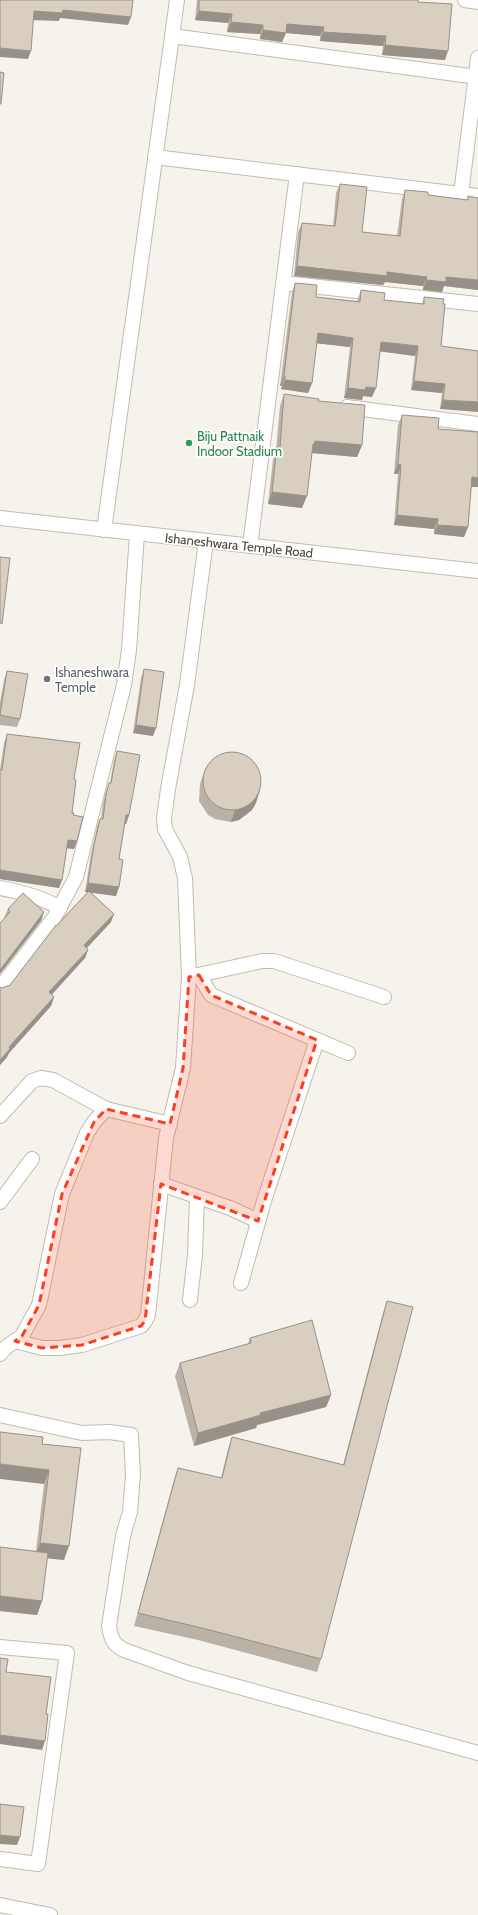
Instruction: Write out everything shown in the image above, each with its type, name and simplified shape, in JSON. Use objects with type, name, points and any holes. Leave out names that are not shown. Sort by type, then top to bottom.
[{"type":"street","points":[[104,530],[177,0]]},
{"type":"street","points":[[465,0],[478,2]]},
{"type":"street","points":[[172,36],[477,76]]},
{"type":"street","points":[[461,194],[477,76],[478,58]]},
{"type":"street","points":[[155,158],[478,196]]},
{"type":"street","points":[[250,546],[297,174]]},
{"type":"street","points":[[283,283],[478,304]]},
{"type":"street","points":[[269,396],[284,398]]},
{"type":"street","points":[[331,404],[478,424]]},
{"type":"street","name":"Ishaneshwara Temple Road","points":[[0,518],[478,572]]},
{"type":"street","points":[[0,988],[54,918],[76,877],[124,685],[129,650],[137,534]]},
{"type":"street","points":[[15,1341],[42,1348],[82,1345],[141,1326],[146,1321],[148,1315],[161,1184],[170,1124],[183,1068],[194,976],[185,878],[180,857],[165,829],[164,818],[187,684],[206,541]]},
{"type":"street","points":[[0,888],[23,892],[43,898],[60,908]]},
{"type":"street","points":[[194,976],[262,961],[274,961],[384,997]]},
{"type":"street","points":[[194,976],[211,995],[348,1053]]},
{"type":"street","points":[[241,1283],[258,1221],[317,1040]]},
{"type":"street","points":[[0,1116],[32,1081],[41,1078],[53,1080],[106,1109],[170,1124]]},
{"type":"street","points":[[0,1354],[5,1348],[22,1336],[39,1305],[62,1194],[88,1133],[94,1122],[106,1109]]},
{"type":"street","points":[[0,1202],[32,1159]]},
{"type":"street","points":[[161,1184],[258,1221]]},
{"type":"street","points":[[190,1300],[195,1255],[197,1197]]},
{"type":"street","points":[[0,1415],[82,1433],[109,1432],[131,1436],[133,1475],[130,1504],[122,1536],[108,1626],[110,1637],[115,1644],[124,1650],[188,1672],[478,1753]]},
{"type":"street","points":[[0,1648],[67,1653],[38,1864],[0,1858]]},
{"type":"street","points":[[0,1905],[50,1915]]},
{"type":"highlighted area","points":[[199,975],[211,995],[317,1040],[258,1221],[161,1184],[145,1321],[141,1326],[82,1345],[42,1348],[15,1341],[22,1336],[39,1305],[62,1194],[94,1122],[106,1109],[170,1124],[183,1068],[189,977]]},
{"type":"building","points":[[0,0],[133,0],[131,17],[63,10],[62,13],[34,11],[31,51],[0,48]]},
{"type":"building","points":[[199,0],[418,0],[418,2],[452,4],[448,51],[385,45],[386,36],[323,32],[324,27],[287,24],[286,33],[263,30],[263,25],[231,22],[232,14],[199,11]]},
{"type":"building","points":[[0,72],[4,73],[1,104],[0,104]]},
{"type":"building","points":[[340,184],[367,187],[362,232],[400,236],[405,190],[428,192],[428,195],[468,200],[468,196],[478,198],[478,280],[446,277],[446,282],[426,280],[427,277],[387,272],[387,276],[297,266],[302,223],[335,226]]},
{"type":"building","points":[[295,283],[317,285],[316,297],[360,302],[361,290],[385,293],[384,300],[424,304],[424,297],[444,299],[443,304],[445,304],[441,346],[478,351],[478,402],[443,400],[445,384],[414,381],[418,346],[381,342],[376,388],[366,387],[365,390],[348,388],[353,338],[318,333],[312,383],[285,380],[284,376]]},
{"type":"building","points":[[284,394],[319,399],[318,401],[365,405],[362,445],[315,441],[313,444],[307,496],[272,492],[277,447],[280,448]]},
{"type":"building","points":[[402,415],[439,418],[438,429],[478,432],[478,478],[472,477],[468,527],[437,525],[438,519],[397,515],[401,465],[398,464]]},
{"type":"building","points":[[0,557],[10,558],[2,624],[0,623]]},
{"type":"building","points":[[144,669],[164,672],[156,728],[136,725]]},
{"type":"building","points":[[7,671],[28,674],[20,719],[0,715]]},
{"type":"building","points":[[7,734],[80,743],[74,779],[76,780],[72,813],[74,813],[73,815],[83,817],[77,841],[68,840],[62,880],[0,870],[0,770],[2,770]]},
{"type":"building","points":[[117,751],[140,755],[129,815],[126,815],[119,859],[123,860],[119,887],[88,883],[94,845],[100,819],[103,819],[106,795],[109,783],[111,783]]},
{"type":"building","points":[[232,752],[248,757],[256,765],[261,781],[256,797],[248,805],[232,810],[216,805],[208,797],[203,781],[208,765],[216,757]]},
{"type":"building","points":[[89,891],[114,914],[84,945],[88,950],[49,992],[54,997],[9,1047],[10,1049],[0,1060],[0,987],[2,988],[10,985],[56,925]]},
{"type":"building","points":[[23,893],[44,912],[0,970],[0,923],[10,912],[8,909]]},
{"type":"building","points":[[387,1301],[413,1307],[321,1659],[138,1613],[178,1468],[222,1478],[232,1437],[344,1465]]},
{"type":"building","points":[[312,1320],[331,1395],[260,1413],[261,1415],[198,1433],[180,1363],[251,1343],[250,1338]]},
{"type":"building","points":[[0,1432],[43,1437],[42,1444],[81,1448],[69,1546],[40,1543],[49,1470],[0,1464]]},
{"type":"building","points":[[0,1547],[48,1553],[42,1601],[0,1596]]},
{"type":"building","points":[[0,1658],[8,1659],[6,1672],[51,1677],[46,1714],[48,1714],[45,1741],[0,1735]]},
{"type":"building","points":[[0,1804],[24,1807],[20,1837],[0,1835]]},
{"type":"place","name":"Biju Pattnaik Indoor Stadium","points":[[189,443]]},
{"type":"place","name":"Ishaneshwara Temple","points":[[47,679]]}]
